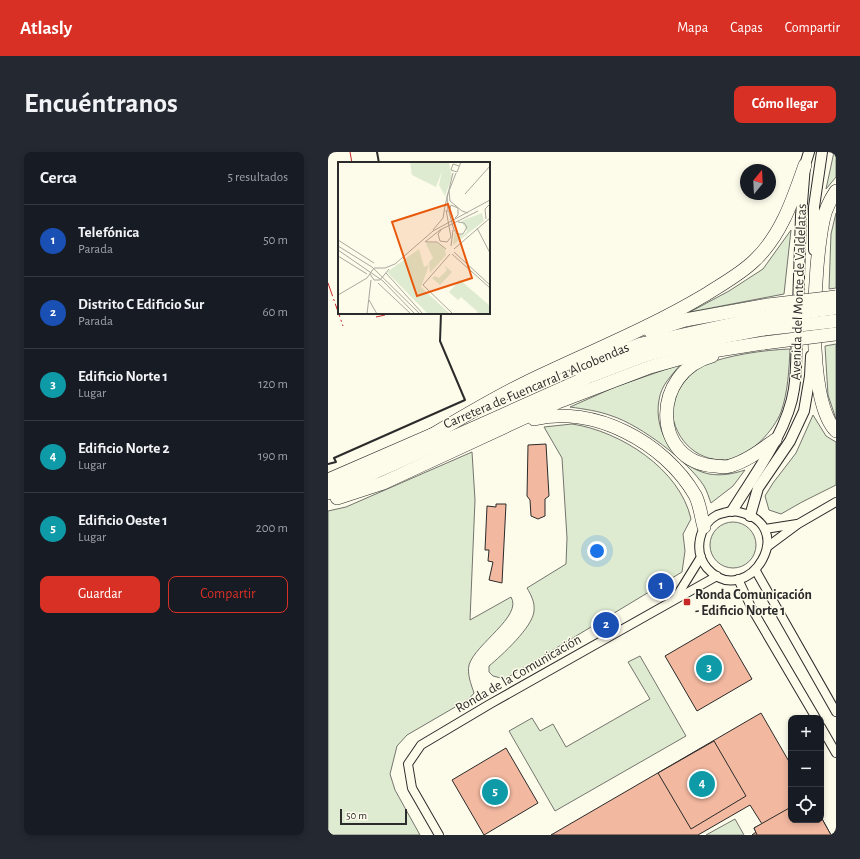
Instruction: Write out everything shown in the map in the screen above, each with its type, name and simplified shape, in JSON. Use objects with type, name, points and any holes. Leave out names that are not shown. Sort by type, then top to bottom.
[{"type":"highway","points":[[427,438],[523,384],[615,342],[687,305],[721,285],[754,261],[774,238],[791,207],[807,158]]},
{"type":"highway","points":[[836,191],[828,204],[823,221],[814,305],[818,389],[825,415],[836,431]]},
{"type":"highway","points":[[615,342],[685,320],[766,317],[836,297]]},
{"type":"highway","name":"Carretera de Fuencarral a Alcobendas","points":[[328,480],[427,438],[586,364],[641,344],[766,317],[836,308]]},
{"type":"highway","name":"Carretera de Fuencarral a Alcobendas","points":[[328,494],[588,377],[639,358],[695,342],[766,317],[836,320]]},
{"type":"highway","points":[[328,501],[383,483],[558,402],[650,367],[700,353],[836,334]]},
{"type":"highway","points":[[764,343],[703,359],[689,367],[675,382],[667,400],[666,419],[672,439],[685,455],[705,465],[729,467],[751,457],[775,440]]},
{"type":"highway","points":[[512,424],[548,416],[576,417],[610,426],[645,443],[675,468],[695,496],[704,527]]},
{"type":"street","name":"Avenida del Monte de Valdelatas","points":[[750,516],[758,488],[790,441],[804,411],[810,376],[814,305],[814,208],[822,152]]},
{"type":"street","name":"Avenida del Monte de Valdelatas","points":[[732,511],[775,440],[787,417],[794,389],[801,216],[807,158]]},
{"type":"street","points":[[767,547],[798,524],[836,502]]},
{"type":"street","points":[[732,511],[750,516],[757,520],[765,529],[767,547],[765,557],[756,571],[738,579],[730,580],[717,576],[707,568],[701,557],[699,546],[704,527],[719,514],[732,511]]},
{"type":"street","points":[[765,529],[798,524]]},
{"type":"street","points":[[674,601],[701,557]]},
{"type":"street","points":[[756,571],[836,712]]},
{"type":"street","name":"Ronda de la Comunicación","points":[[439,835],[412,788],[408,764],[421,745],[517,688],[717,576]]},
{"type":"street","points":[[738,579],[752,609],[814,715]]},
{"type":"street","points":[[824,732],[836,753]]},
{"type":"green space","points":[[834,152],[836,152],[836,177],[826,189]]},
{"type":"green space","points":[[836,213],[836,288],[829,289],[831,234]]},
{"type":"green space","points":[[791,230],[784,294],[690,312],[729,291],[763,269]]},
{"type":"green space","points":[[836,344],[836,419],[828,395],[825,346]]},
{"type":"green space","points":[[790,349],[787,389],[781,412],[778,419],[761,441],[739,457],[720,460],[699,454],[683,441],[674,421],[672,408],[681,386],[696,370],[713,361],[735,356]]},
{"type":"green space","points":[[681,364],[664,385],[659,400],[658,412],[660,424],[663,436],[669,446],[686,464],[709,474],[718,475],[736,473],[745,470],[733,486],[711,503],[705,488],[697,476],[675,455],[636,427],[597,411],[570,407],[615,387]]},
{"type":"green space","points":[[813,415],[826,436],[836,442],[836,485],[781,514],[769,510],[765,496],[796,453]]},
{"type":"green space","points":[[572,424],[590,428],[628,444],[645,455],[675,484],[685,501],[691,519],[683,534],[685,551],[682,572],[505,679],[493,676],[489,672],[489,666],[516,641],[532,618],[534,605],[527,588],[566,564],[567,538],[562,458],[544,427]]},
{"type":"green space","points":[[472,452],[475,500],[470,620],[511,597],[513,605],[510,613],[505,621],[480,648],[469,665],[469,675],[474,693],[469,699],[407,735],[397,746],[390,774],[395,790],[420,835],[328,835],[328,511],[346,507]]},
{"type":"green space","points":[[729,522],[737,522],[746,526],[752,532],[756,545],[752,558],[746,564],[737,568],[729,568],[720,564],[714,558],[710,549],[710,541],[714,532],[720,526]]},
{"type":"green space","points":[[640,656],[686,736],[555,811],[509,731],[532,718],[540,731],[553,724],[566,747],[650,699],[628,662]]},
{"type":"green space","points":[[735,819],[744,835],[706,835]]},
{"type":"building","points":[[546,444],[549,496],[545,499],[545,516],[538,519],[531,516],[530,500],[527,496],[528,445]]},
{"type":"building","points":[[496,504],[506,504],[502,583],[489,580],[493,562],[488,561],[489,550],[485,550],[487,506],[496,507]]},
{"type":"building","points":[[720,624],[752,679],[697,711],[665,656]]},
{"type":"building","points":[[761,713],[788,760],[788,823],[824,822],[831,835],[752,835],[756,832],[754,828],[762,824],[750,805],[698,835],[551,835]]},
{"type":"building","points":[[714,741],[746,796],[691,829],[658,773]]},
{"type":"building","points":[[506,748],[538,803],[484,835],[452,780]]},
{"type":"building","points":[[788,809],[788,823],[824,822],[831,835],[757,835],[754,828]]},
{"type":"wall","points":[[377,152],[379,162]]},
{"type":"wall","points":[[328,464],[336,462],[334,458],[465,400],[440,341],[441,314]]},
{"type":"power","points":[[350,152],[352,162]]},
{"type":"power","points":[[328,283],[338,312]]},
{"type":"power","points":[[339,314],[343,326]]},
{"type":"power","points":[[376,317],[385,315]]},
{"type":"place","name":"Telefónica","points":[[661,586]]},
{"type":"place","name":"Ronda Comunicación - Edificio Norte 1","points":[[687,602]]},
{"type":"place","name":"Distrito C Edificio Sur","points":[[606,625]]},
{"type":"place","name":"Edificio Norte 1","points":[[709,668]]},
{"type":"place","name":"Edificio Norte 2","points":[[702,784]]},
{"type":"place","name":"Edificio Oeste 1","points":[[495,792]]}]
